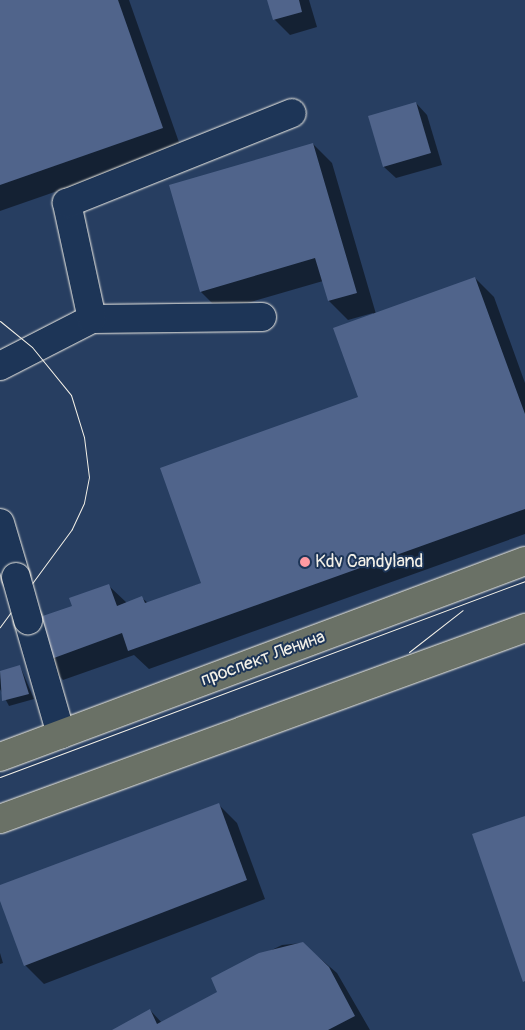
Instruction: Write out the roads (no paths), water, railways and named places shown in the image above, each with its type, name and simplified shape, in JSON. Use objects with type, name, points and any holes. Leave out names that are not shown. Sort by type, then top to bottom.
[{"type":"main road","name":"проспект Ленина","points":[[0,756],[525,561]]},
{"type":"main road","points":[[0,819],[525,628]]},
{"type":"lane","points":[[92,319],[67,204],[292,113]]},
{"type":"lane","points":[[0,366],[92,319],[262,317]]},
{"type":"lane","points":[[0,523],[61,734]]},
{"type":"tram line","points":[[0,321],[32,347],[71,395],[84,437],[89,477],[84,503],[72,529],[0,627]]},
{"type":"tram line","points":[[0,777],[525,581]]},
{"type":"tram line","points":[[409,652],[463,610]]},
{"type":"place","name":"Kdv Candyland","points":[[305,562]]}]
